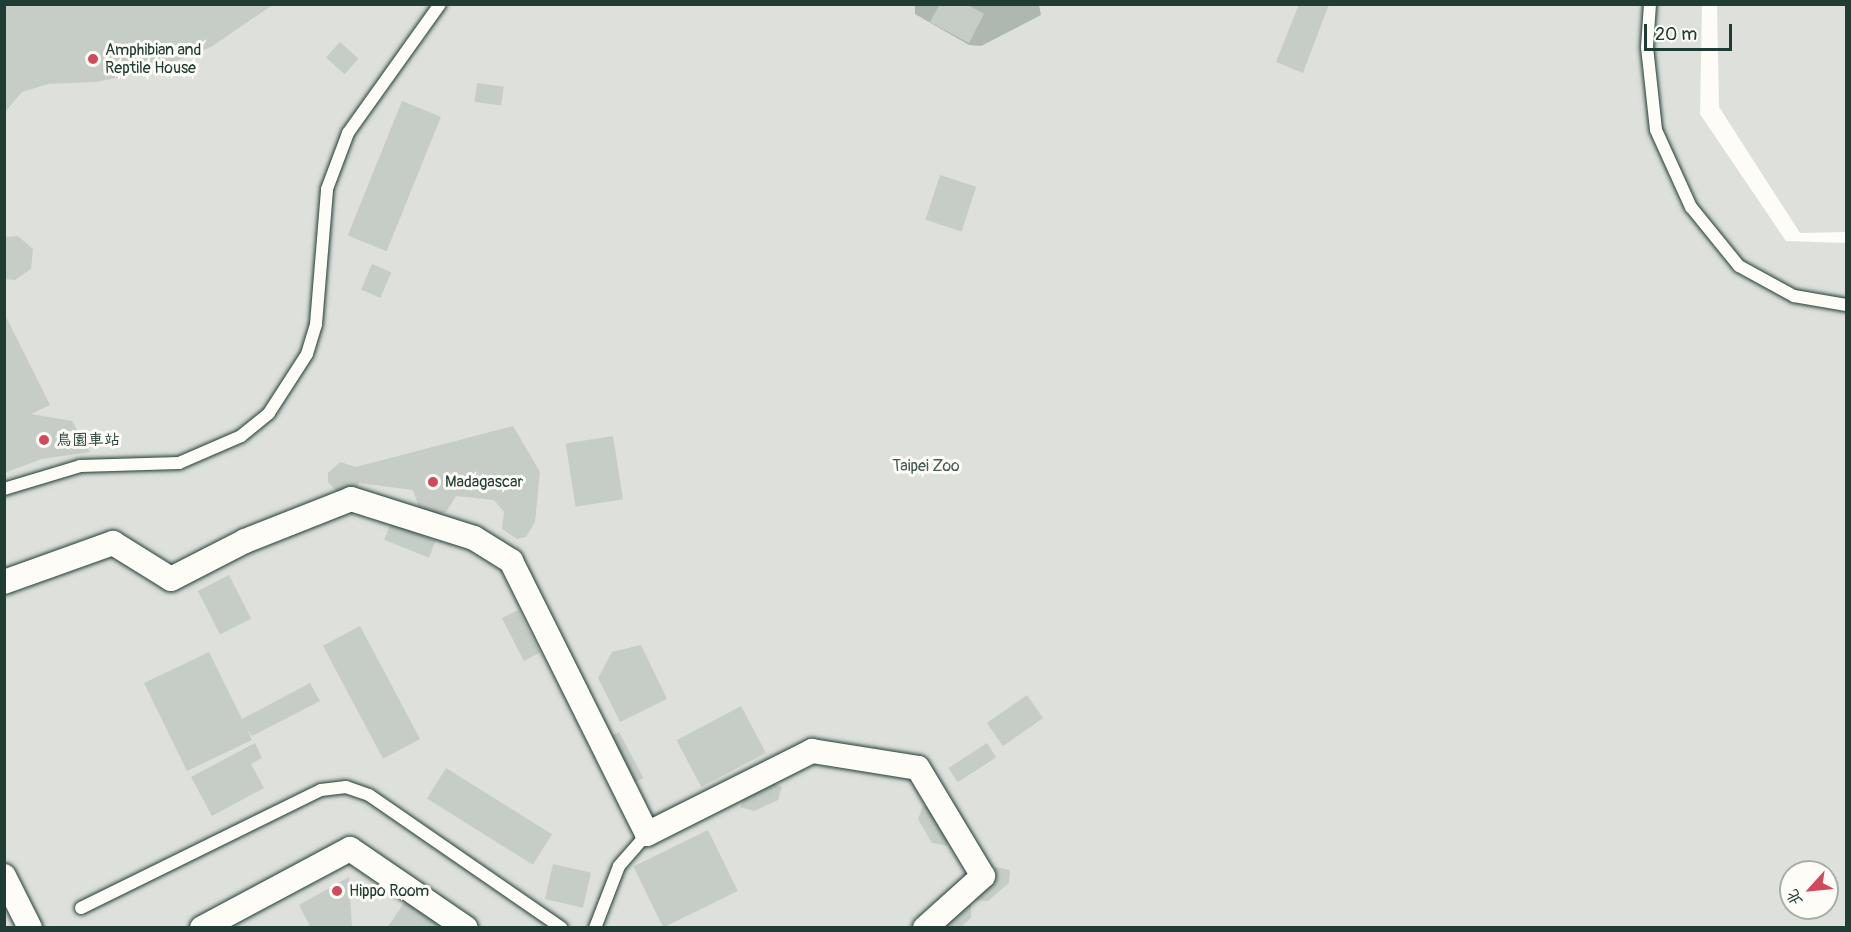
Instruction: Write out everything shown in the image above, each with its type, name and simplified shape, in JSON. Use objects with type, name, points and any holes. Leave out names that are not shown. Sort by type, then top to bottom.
[{"type":"street","points":[[4,582],[113,543],[171,579],[245,541],[351,499],[474,538],[511,561],[647,834],[812,751],[918,768],[983,876],[925,927]]},
{"type":"street","points":[[202,927],[350,849],[466,927]]},
{"type":"street","points":[[4,876],[30,927]]},
{"type":"lane","points":[[4,489],[80,466],[179,463],[241,436],[269,413],[307,354],[316,324],[327,189],[348,133],[440,4]]},
{"type":"lane","points":[[1650,4],[1647,47],[1656,130],[1691,207],[1739,266],[1794,296],[1846,305]]},
{"type":"lane","points":[[81,908],[321,790],[346,787],[369,795],[562,927]]},
{"type":"lane","points":[[595,927],[619,866],[647,834]]},
{"type":"green space","name":"Taipei Zoo","points":[[5,5],[1702,5],[1700,114],[1786,241],[1846,243],[1846,927],[5,928]]},
{"type":"green space","points":[[1717,5],[1846,5],[1846,232],[1800,233],[1719,107]]},
{"type":"shaded area","points":[[915,5],[1039,5],[1041,15],[981,46],[969,45],[915,14]]},
{"type":"building","name":"Amphibian and Reptile House","points":[[4,4],[274,4],[211,47],[151,71],[96,82],[48,84],[22,92],[4,113]]},
{"type":"building","points":[[940,4],[966,4],[984,14],[969,43],[930,22]]},
{"type":"building","points":[[1299,4],[1329,4],[1303,73],[1276,62]]},
{"type":"building","points":[[340,42],[359,59],[345,74],[326,58]]},
{"type":"building","points":[[477,83],[504,87],[501,106],[474,102]]},
{"type":"building","points":[[402,101],[441,117],[387,251],[348,235]]},
{"type":"building","points":[[940,175],[976,187],[962,231],[925,220]]},
{"type":"building","points":[[18,236],[33,249],[31,269],[15,280],[4,279],[4,237]]},
{"type":"building","points":[[372,264],[391,272],[380,298],[361,290]]},
{"type":"building","points":[[4,313],[50,405],[31,414],[72,421],[90,452],[42,459],[4,473]]},
{"type":"building","name":"Madagascar","points":[[513,426],[540,472],[535,522],[526,537],[517,539],[502,529],[504,512],[494,500],[456,496],[446,512],[436,515],[419,508],[413,490],[359,483],[355,490],[339,494],[328,482],[328,473],[340,462],[356,467]]},
{"type":"building","points":[[613,436],[623,499],[576,507],[566,444]]},
{"type":"building","points":[[391,523],[436,541],[429,558],[384,540]]},
{"type":"building","points":[[229,575],[251,619],[220,635],[198,591]]},
{"type":"building","points":[[518,610],[540,653],[524,661],[502,618]]},
{"type":"building","points":[[360,626],[420,739],[383,759],[323,646]]},
{"type":"building","points":[[641,645],[667,699],[620,722],[598,678],[612,652]]},
{"type":"building","points":[[209,652],[242,719],[310,683],[320,701],[252,736],[247,729],[252,740],[187,771],[144,683]]},
{"type":"building","points":[[1027,695],[1043,718],[1003,746],[987,723]]},
{"type":"building","points":[[741,706],[766,753],[701,787],[677,740]]},
{"type":"building","points":[[619,732],[643,778],[629,785],[605,740]]},
{"type":"building","points":[[255,743],[262,758],[251,764],[264,788],[212,816],[191,777]]},
{"type":"building","points":[[987,743],[996,757],[958,782],[948,768]]},
{"type":"building","points":[[446,768],[552,834],[533,865],[427,799]]},
{"type":"building","points":[[770,781],[782,787],[778,800],[754,811],[740,807],[746,793]]},
{"type":"building","points":[[923,806],[935,809],[949,833],[947,846],[932,843],[918,819]]},
{"type":"building","points":[[708,830],[738,891],[663,928],[633,866]]},
{"type":"building","points":[[553,864],[591,873],[583,908],[545,899]]},
{"type":"building","points":[[996,867],[1010,870],[1009,883],[988,901],[973,900],[974,885]]},
{"type":"building","name":"Hippo Room","points":[[349,877],[352,928],[311,928],[299,905]]},
{"type":"building","points":[[406,900],[444,928],[387,928]]},
{"type":"building","points":[[957,902],[971,904],[971,918],[960,928],[935,928]]},
{"type":"place","name":"Amphibian and Reptile House","points":[[93,59]]},
{"type":"place","name":"鳥園車站","points":[[44,440]]},
{"type":"place","name":"Madagascar","points":[[433,482]]},
{"type":"place","name":"Hippo Room","points":[[337,891]]}]
